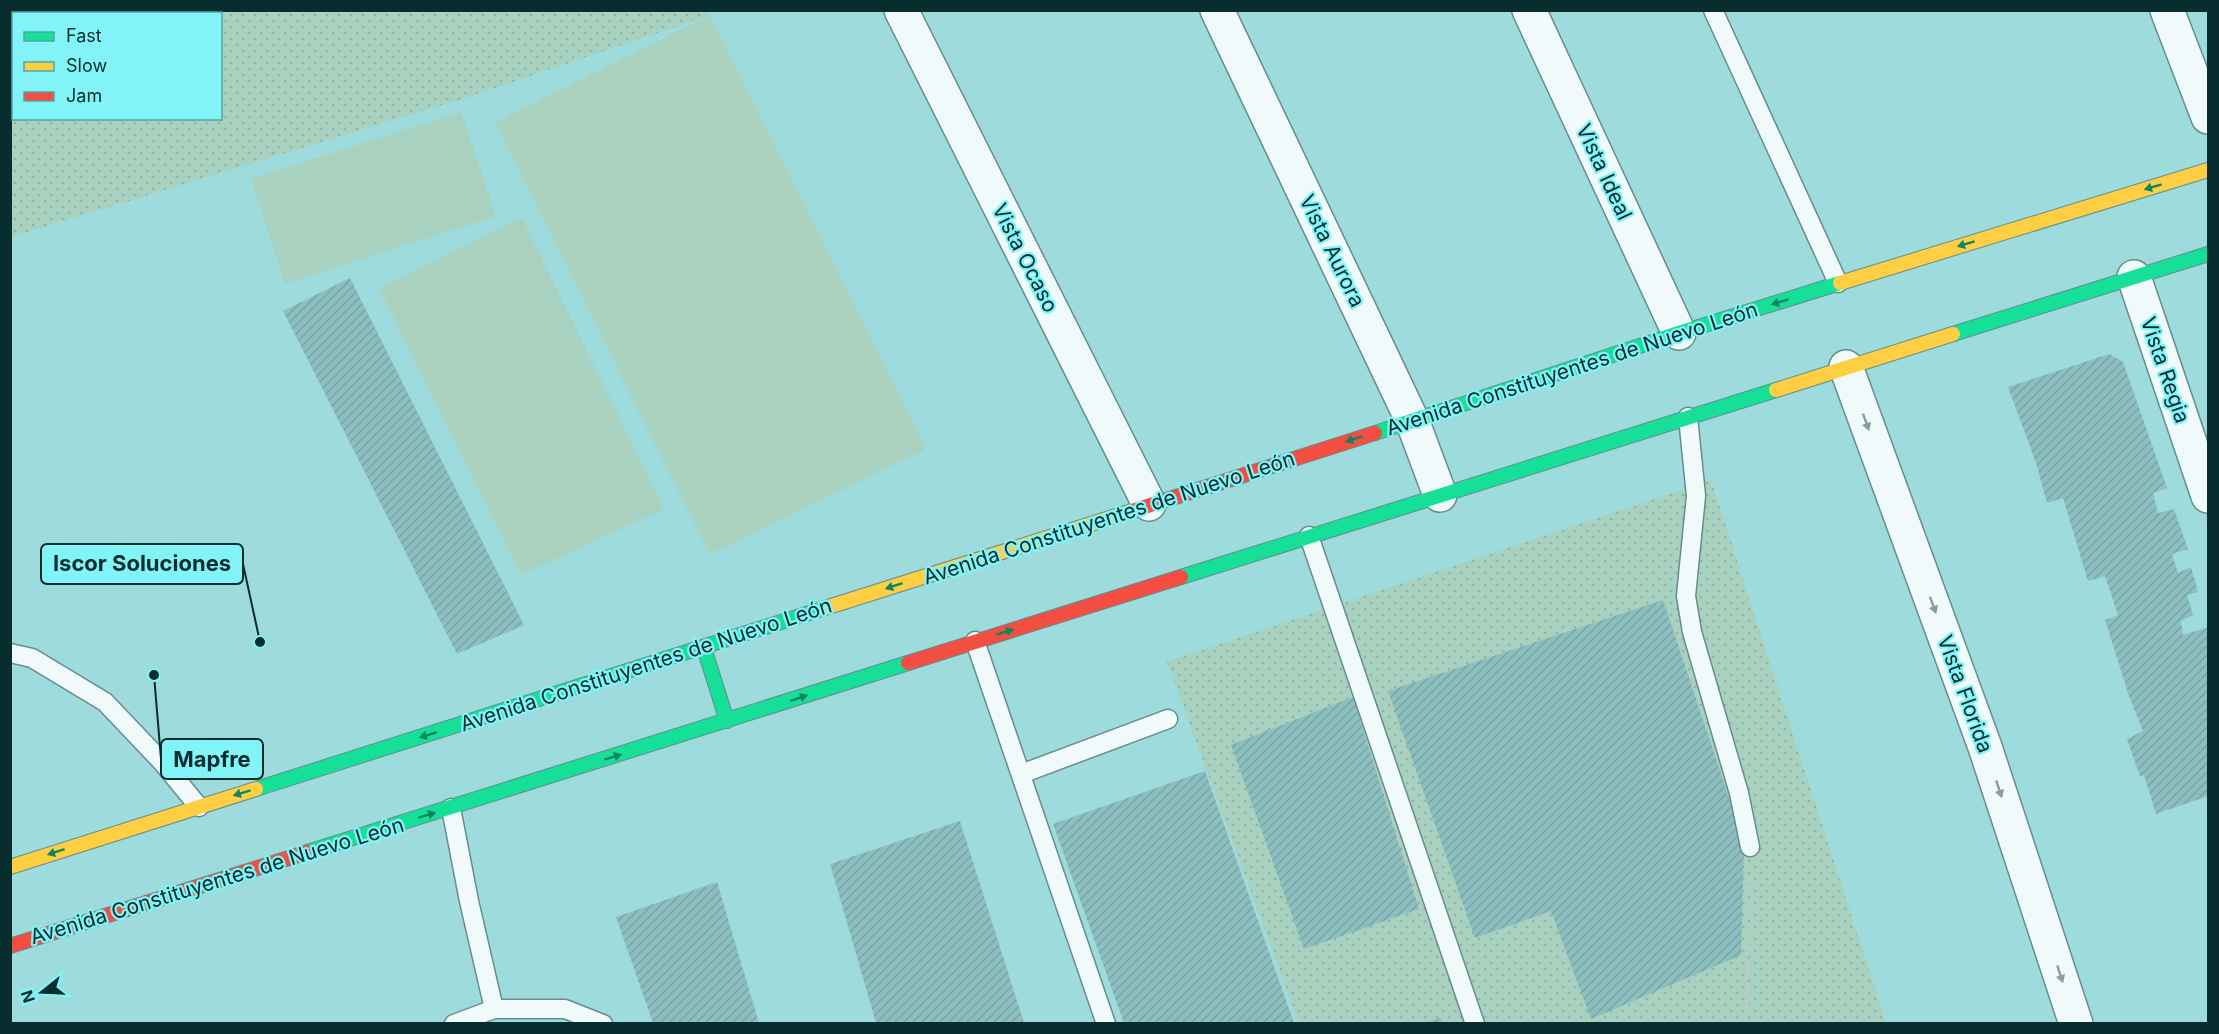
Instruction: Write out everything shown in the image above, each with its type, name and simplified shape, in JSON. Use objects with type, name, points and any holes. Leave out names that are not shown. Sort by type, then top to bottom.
[{"type":"main road","name":"Avenida Constituyentes de Nuevo León","points":[[10,867],[1293,460],[1679,333],[2208,170]]},
{"type":"main road","name":"Avenida Constituyentes de Nuevo León","points":[[10,946],[2208,254]]},
{"type":"main road","points":[[704,648],[727,721]]},
{"type":"street","name":"Vista Ocaso","points":[[901,10],[1149,504]]},
{"type":"street","name":"Vista Aurora","points":[[1217,10],[1412,420],[1440,495]]},
{"type":"street","name":"Vista Ideal","points":[[1529,10],[1679,333]]},
{"type":"street","points":[[2167,10],[2208,117]]},
{"type":"street","name":"Vista Regia","points":[[2134,277],[2208,496]]},
{"type":"street","name":"Vista Florida","points":[[1846,367],[1985,747],[2076,1023]]},
{"type":"lane","points":[[1713,10],[1838,283]]},
{"type":"lane","points":[[1688,417],[1696,496],[1686,596],[1692,632],[1739,793],[1750,847]]},
{"type":"lane","points":[[1309,536],[1474,1023]]},
{"type":"lane","points":[[975,641],[1106,1023]]},
{"type":"lane","points":[[10,653],[32,658],[105,702],[162,762],[199,807]]},
{"type":"lane","points":[[1021,774],[1168,719]]},
{"type":"lane","points":[[451,808],[469,901],[494,1009]]},
{"type":"lane","points":[[454,1023],[494,1009],[565,1009],[603,1023]]},
{"type":"path","points":[[1747,1023],[1750,847]]},
{"type":"green space","points":[[708,10],[710,15],[465,98],[11,237],[11,11]]},
{"type":"green space","points":[[710,15],[926,449],[710,554],[495,122]]},
{"type":"green space","points":[[461,112],[496,216],[285,284],[251,179]]},
{"type":"green space","points":[[522,218],[664,509],[521,575],[379,288]]},
{"type":"green space","points":[[1711,480],[1886,1023],[1299,1023],[1167,662]]},
{"type":"building","points":[[350,278],[524,625],[457,654],[283,311]]},
{"type":"building","points":[[2109,354],[2123,362],[2167,488],[2153,493],[2158,513],[2174,509],[2188,549],[2172,554],[2178,573],[2191,567],[2198,592],[2187,595],[2193,615],[2181,621],[2183,635],[2208,627],[2208,796],[2156,814],[2144,775],[2140,776],[2127,739],[2143,731],[2129,696],[2105,620],[2118,615],[2105,576],[2088,581],[2063,498],[2047,503],[2036,463],[2008,387]]},
{"type":"building","points":[[1663,600],[1744,843],[1741,955],[1591,1019],[1551,911],[1475,938],[1388,691]]},
{"type":"building","points":[[1353,697],[1419,909],[1304,949],[1231,745]]},
{"type":"building","points":[[1205,771],[1294,1023],[1124,1023],[1053,824]]},
{"type":"building","points":[[960,821],[1024,1023],[876,1023],[830,864]]},
{"type":"building","points":[[717,882],[759,1023],[653,1023],[616,917]]},
{"type":"building","points":[[1441,1018],[1443,1023],[1424,1023]]},
{"type":"traffic: fast","points":[[1953,334],[2208,254]]},
{"type":"traffic: fast","points":[[1375,433],[1679,333],[1840,283]]},
{"type":"traffic: fast","points":[[1181,577],[1776,390]]},
{"type":"traffic: fast","points":[[256,789],[825,608]]},
{"type":"traffic: fast","points":[[704,648],[727,721]]},
{"type":"traffic: fast","points":[[308,852],[908,663]]},
{"type":"traffic: slow","points":[[1840,283],[2208,170]]},
{"type":"traffic: slow","points":[[1776,390],[1953,334]]},
{"type":"traffic: slow","points":[[825,608],[1135,510]]},
{"type":"traffic: slow","points":[[10,867],[256,789]]},
{"type":"traffic: jam","points":[[1135,510],[1375,433]]},
{"type":"traffic: jam","points":[[908,663],[1181,577]]},
{"type":"traffic: jam","points":[[10,946],[308,852]]},
{"type":"place","name":"Iscor Soluciones","points":[[260,642]]},
{"type":"place","name":"Mapfre","points":[[154,675]]}]
